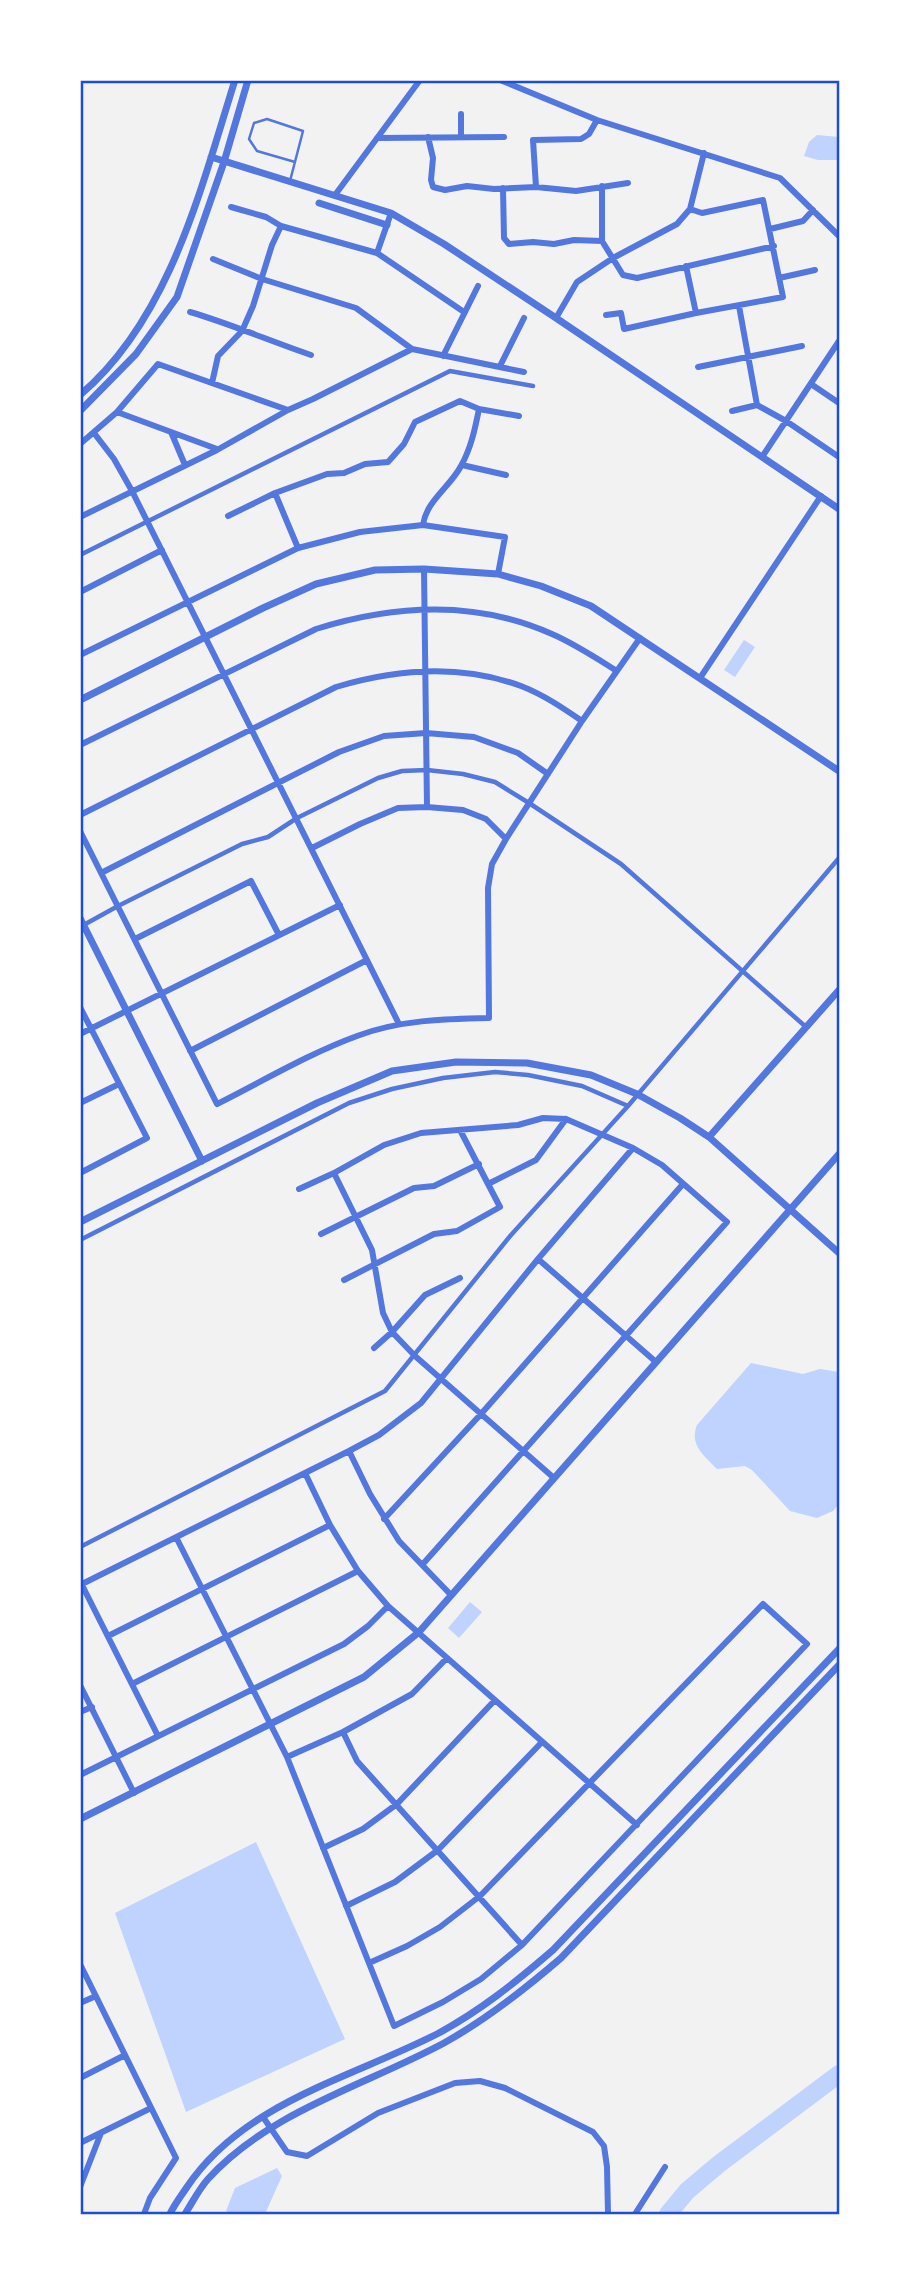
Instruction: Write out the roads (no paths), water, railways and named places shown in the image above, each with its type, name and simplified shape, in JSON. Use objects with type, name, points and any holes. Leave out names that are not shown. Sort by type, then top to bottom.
[{"type":"street","points":[[80,395],[133,336],[166,280],[200,193],[234,80]]},
{"type":"street","points":[[80,411],[136,354],[177,297],[224,162],[248,80]]},
{"type":"street","points":[[335,195],[420,80]]},
{"type":"street","points":[[500,80],[597,120],[780,178],[839,236]]},
{"type":"street","points":[[461,114],[461,137]]},
{"type":"street","points":[[536,187],[533,140],[581,138],[589,134],[597,120]]},
{"type":"street","points":[[377,138],[504,137]]},
{"type":"street","points":[[428,138],[433,158],[433,187],[445,190],[467,186],[536,187],[576,191],[628,183]]},
{"type":"street","points":[[556,318],[577,282],[613,258],[677,224],[690,209],[704,153]]},
{"type":"street","points":[[211,158],[391,213],[444,244],[839,509]]},
{"type":"street","points":[[602,186],[602,241],[623,275],[637,278],[774,246]]},
{"type":"street","points":[[503,188],[504,238],[509,244],[602,241]]},
{"type":"street","points":[[606,315],[621,313],[624,330],[783,297],[763,200],[702,213],[690,209]]},
{"type":"street","points":[[319,203],[387,225]]},
{"type":"street","points":[[231,206],[266,217],[281,226],[377,253],[464,312]]},
{"type":"street","points":[[770,229],[803,222],[813,211]]},
{"type":"street","points":[[377,253],[391,213]]},
{"type":"street","points":[[212,383],[218,356],[242,331],[281,226]]},
{"type":"street","points":[[214,259],[262,279],[356,308],[412,349],[524,372]]},
{"type":"street","points":[[686,266],[696,313]]},
{"type":"street","points":[[779,278],[815,270]]},
{"type":"street","points":[[443,356],[478,286]]},
{"type":"street","points":[[739,306],[757,405]]},
{"type":"street","points":[[190,312],[311,355]]},
{"type":"street","points":[[500,366],[524,318]]},
{"type":"street","points":[[762,457],[839,341]]},
{"type":"street","points":[[698,367],[802,346]]},
{"type":"street","points":[[80,517],[412,349]]},
{"type":"street","points":[[80,444],[117,412],[158,364],[288,410]]},
{"type":"street","points":[[80,555],[450,371],[533,386]]},
{"type":"street","points":[[811,384],[839,403]]},
{"type":"street","points":[[228,516],[327,474],[344,473],[365,464],[388,463],[404,444],[415,422],[460,401],[479,409],[519,416]]},
{"type":"street","points":[[732,411],[757,405],[839,457]]},
{"type":"street","points":[[424,525],[425,512],[462,465],[471,445],[479,409]]},
{"type":"street","points":[[117,412],[217,450]]},
{"type":"street","points":[[171,432],[185,465]]},
{"type":"street","points":[[94,433],[114,459],[148,522],[399,1024]]},
{"type":"street","points":[[462,465],[506,475]]},
{"type":"street","points":[[275,494],[298,548]]},
{"type":"street","points":[[700,678],[821,496]]},
{"type":"street","points":[[80,655],[298,548],[360,532],[424,525],[505,537],[498,574]]},
{"type":"street","points":[[80,592],[162,550]]},
{"type":"street","points":[[80,700],[316,584],[375,570],[424,569],[498,574],[541,586],[591,606],[839,771]]},
{"type":"street","points":[[424,569],[427,807]]},
{"type":"street","points":[[80,745],[316,629],[351,618],[389,611],[469,611],[513,621],[551,634],[617,671]]},
{"type":"street","points":[[80,831],[217,1104],[358,1035],[399,1024],[434,1019],[489,1018],[488,888],[492,864],[506,838],[640,638]]},
{"type":"street","points":[[80,815],[336,687],[369,677],[425,671],[475,674],[521,686],[550,699],[582,722]]},
{"type":"street","points":[[101,873],[339,752],[384,736],[426,733],[474,737],[518,753],[548,774]]},
{"type":"street","points":[[202,1161],[82,923],[242,844],[268,837],[297,818],[378,778],[402,771],[427,770],[463,774],[495,782],[529,803],[621,864],[806,1028]]},
{"type":"street","points":[[312,848],[398,808],[463,810],[486,819],[506,838]]},
{"type":"street","points":[[80,1546],[385,1391],[511,1234],[628,1107],[839,858]]},
{"type":"street","points":[[135,939],[251,881],[279,935]]},
{"type":"street","points":[[80,1034],[340,905]]},
{"type":"street","points":[[190,1051],[367,960]]},
{"type":"street","points":[[709,1137],[839,990]]},
{"type":"street","points":[[80,1007],[147,1138],[80,1172]]},
{"type":"street","points":[[80,1222],[317,1103],[392,1071],[456,1062],[527,1063],[591,1075],[637,1094],[709,1137],[839,1253]]},
{"type":"street","points":[[80,1240],[349,1103],[392,1090],[443,1078],[495,1072],[528,1075],[582,1086],[628,1107]]},
{"type":"street","points":[[80,1103],[119,1084]]},
{"type":"street","points":[[299,1189],[384,1145],[421,1133],[518,1125],[543,1118],[566,1119],[633,1148],[662,1165],[727,1222],[422,1565]]},
{"type":"street","points":[[488,1184],[536,1160],[566,1119]]},
{"type":"street","points":[[344,1280],[434,1234],[457,1231],[500,1207],[460,1130]]},
{"type":"street","points":[[158,1736],[81,1585],[349,1451],[397,1422],[421,1403],[633,1148]]},
{"type":"street","points":[[80,1819],[364,1677],[419,1632],[839,1154]]},
{"type":"street","points":[[321,1234],[414,1188],[433,1186],[479,1164]]},
{"type":"street","points":[[334,1173],[372,1250],[383,1313],[393,1332],[415,1356],[554,1478]]},
{"type":"street","points":[[384,1519],[481,1414],[683,1184]]},
{"type":"street","points":[[538,1259],[656,1362]]},
{"type":"street","points":[[374,1348],[393,1332],[425,1295],[460,1278]]},
{"type":"street","points":[[349,1451],[384,1519],[399,1541],[451,1595]]},
{"type":"street","points":[[305,1473],[330,1525],[358,1571],[388,1606],[637,1825]]},
{"type":"street","points":[[108,1636],[330,1525]]},
{"type":"street","points":[[177,1539],[287,1757],[394,2026],[443,2002],[481,1979],[522,1945],[807,1644],[763,1604],[480,1896],[440,1927],[369,1963]]},
{"type":"street","points":[[132,1684],[358,1571]]},
{"type":"street","points":[[80,1775],[344,1644],[388,1606]]},
{"type":"street","points":[[170,2214],[197,2172],[223,2143],[282,2105],[437,2033],[510,1987],[553,1950],[839,1648]]},
{"type":"street","points":[[287,1757],[343,1732],[412,1694],[447,1658]]},
{"type":"street","points":[[184,2214],[207,2181],[231,2156],[269,2127],[442,2043],[480,2022],[517,1996],[561,1958],[839,1665]]},
{"type":"street","points":[[80,1685],[134,1793]]},
{"type":"street","points":[[323,1848],[363,1829],[397,1804],[495,1700]]},
{"type":"street","points":[[80,1712],[92,1707]]},
{"type":"street","points":[[343,1732],[357,1761],[522,1945]]},
{"type":"street","points":[[346,1906],[395,1882],[438,1850],[542,1742]]},
{"type":"street","points":[[80,1964],[176,2158],[150,2198],[144,2214]]},
{"type":"street","points":[[80,2003],[96,1996]]},
{"type":"street","points":[[80,2078],[125,2055]]},
{"type":"street","points":[[263,2117],[287,2152],[307,2156],[378,2113],[455,2083],[480,2081],[505,2088],[593,2132],[604,2146],[608,2214]]},
{"type":"street","points":[[80,2143],[151,2108]]},
{"type":"street","points":[[80,2187],[101,2133]]},
{"type":"street","points":[[635,2214],[664,2167]]},
{"type":"lane","points":[[290,181],[295,162],[303,131],[267,119],[254,123],[249,139],[257,151],[295,162]]},
{"type":"water","points":[[817,135],[839,137],[839,160],[818,160],[804,156],[809,142]]},
{"type":"water","points":[[744,640],[755,647],[735,677],[724,670]]},
{"type":"water","points":[[751,1363],[803,1374],[820,1369],[839,1372],[839,1504],[833,1511],[817,1518],[790,1511],[752,1470],[745,1466],[717,1469],[696,1444],[697,1425]]},
{"type":"water","points":[[470,1602],[482,1612],[459,1638],[448,1628]]},
{"type":"water","points":[[256,1842],[345,2039],[186,2112],[115,1913]]},
{"type":"water","points":[[277,2168],[282,2176],[265,2214],[233,2214],[226,2211],[235,2188]]},
{"type":"waterway","points":[[668,2214],[687,2191],[719,2164],[839,2074]]}]
